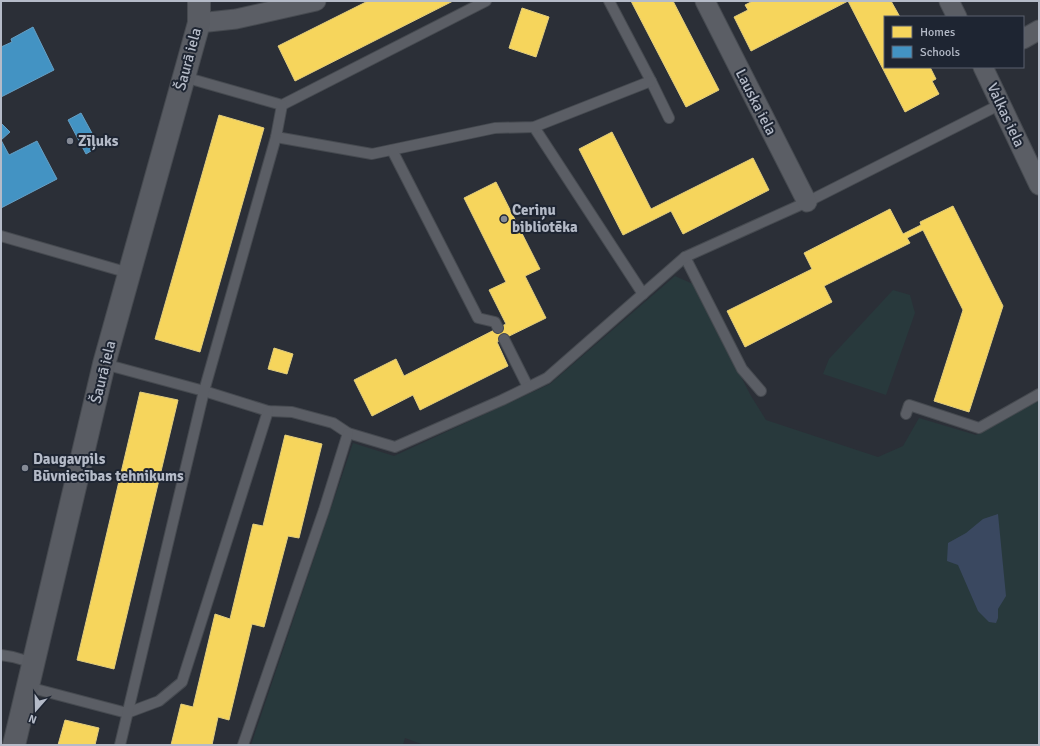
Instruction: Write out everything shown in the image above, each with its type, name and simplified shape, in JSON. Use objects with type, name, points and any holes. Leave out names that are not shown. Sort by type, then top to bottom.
[{"type":"street","name":"Šaurā iela","points":[[14,745],[104,364],[199,23],[199,1]]},
{"type":"street","points":[[199,23],[236,19],[316,1]]},
{"type":"street","name":"Lauska iela","points":[[705,1],[807,202]]},
{"type":"street","points":[[949,1],[956,16]]},
{"type":"street","points":[[1024,38],[1039,30]]},
{"type":"street","name":"Valkas iela","points":[[983,68],[1039,185]]},
{"type":"lane","points":[[184,77],[282,105],[486,1]]},
{"type":"lane","points":[[610,1],[669,118]]},
{"type":"lane","points":[[276,136],[372,154],[495,128],[534,127],[651,81]]},
{"type":"lane","points":[[104,364],[204,391],[268,411],[292,412],[333,423],[348,433],[395,447],[547,378],[685,257],[807,202],[1001,104]]},
{"type":"lane","points":[[120,745],[204,391],[276,136],[282,105]]},
{"type":"lane","points":[[534,127],[643,294]]},
{"type":"lane","points":[[392,150],[478,318],[495,322],[498,328]]},
{"type":"lane","points":[[1,236],[129,273]]},
{"type":"lane","points":[[685,257],[742,369],[761,391]]},
{"type":"lane","points":[[504,339],[528,387]]},
{"type":"lane","points":[[906,414],[909,405],[980,428],[1039,394]]},
{"type":"lane","points":[[28,687],[128,713],[159,701],[182,682],[268,411]]},
{"type":"lane","points":[[243,745],[324,510],[348,433]]},
{"type":"lane","points":[[1,655],[13,656],[34,663]]},
{"type":"shaded area","points":[[675,276],[693,284],[751,396],[766,420],[878,457],[903,446],[919,418],[976,435],[1039,400],[1039,745],[424,745],[405,738],[403,745],[251,745],[353,443],[394,456],[550,384]]},
{"type":"shaded area","points":[[893,290],[910,295],[915,313],[886,395],[823,374],[829,359]]},
{"type":"water","points":[[998,514],[1006,596],[998,609],[998,618],[996,623],[989,622],[978,611],[958,565],[947,561],[948,543],[966,533],[983,519]]},
{"type":"building: Homes","points":[[368,1],[453,1],[295,81],[278,46]]},
{"type":"building: Homes","points":[[631,1],[673,1],[719,90],[686,107]]},
{"type":"building: Homes","points":[[753,1],[848,1],[751,51],[734,17],[748,10],[745,5]]},
{"type":"building: Homes","points":[[848,1],[891,1],[899,16],[884,16],[884,68],[930,68],[936,79],[932,81],[939,94],[905,112]]},
{"type":"building: Homes","points":[[522,8],[549,17],[536,57],[509,48]]},
{"type":"building: Homes","points":[[219,115],[264,128],[200,352],[155,339]]},
{"type":"building: Homes","points":[[612,132],[651,209],[753,158],[769,190],[683,234],[671,211],[623,235],[579,149]]},
{"type":"building: Homes","points":[[496,182],[540,269],[525,276],[546,318],[497,342],[508,366],[420,410],[413,395],[372,416],[354,380],[396,359],[404,376],[506,324],[489,290],[506,282],[464,198]]},
{"type":"building: Homes","points":[[953,206],[1003,306],[969,412],[934,401],[963,310],[923,230],[907,238],[910,243],[824,286],[832,302],[745,347],[727,311],[812,269],[804,253],[890,209],[903,234],[921,225],[920,222]]},
{"type":"building: Homes","points":[[274,348],[293,354],[287,374],[268,369]]},
{"type":"building: Homes","points":[[140,392],[178,400],[114,669],[77,660]]},
{"type":"building: Homes","points":[[285,435],[322,444],[299,538],[288,536],[264,627],[252,624],[229,720],[218,717],[212,745],[171,745],[181,704],[193,707],[215,614],[230,619],[253,524],[263,526]]},
{"type":"building: Homes","points":[[65,720],[99,728],[95,745],[58,745]]},
{"type":"building: Schools","points":[[33,27],[54,70],[1,97],[1,47],[12,42],[11,39]]},
{"type":"building: Schools","points":[[81,113],[99,146],[86,154],[68,120]]},
{"type":"building: Schools","points":[[1,123],[10,132],[1,140]]},
{"type":"building: Schools","points":[[1,140],[9,155],[37,141],[57,179],[1,208]]},
{"type":"place","name":"Zīļuks","points":[[70,141]]},
{"type":"place","name":"Ceriņu bibliotēka","points":[[504,219]]},
{"type":"place","name":"Daugavpils Būvniecības tehnikums","points":[[25,468]]}]
